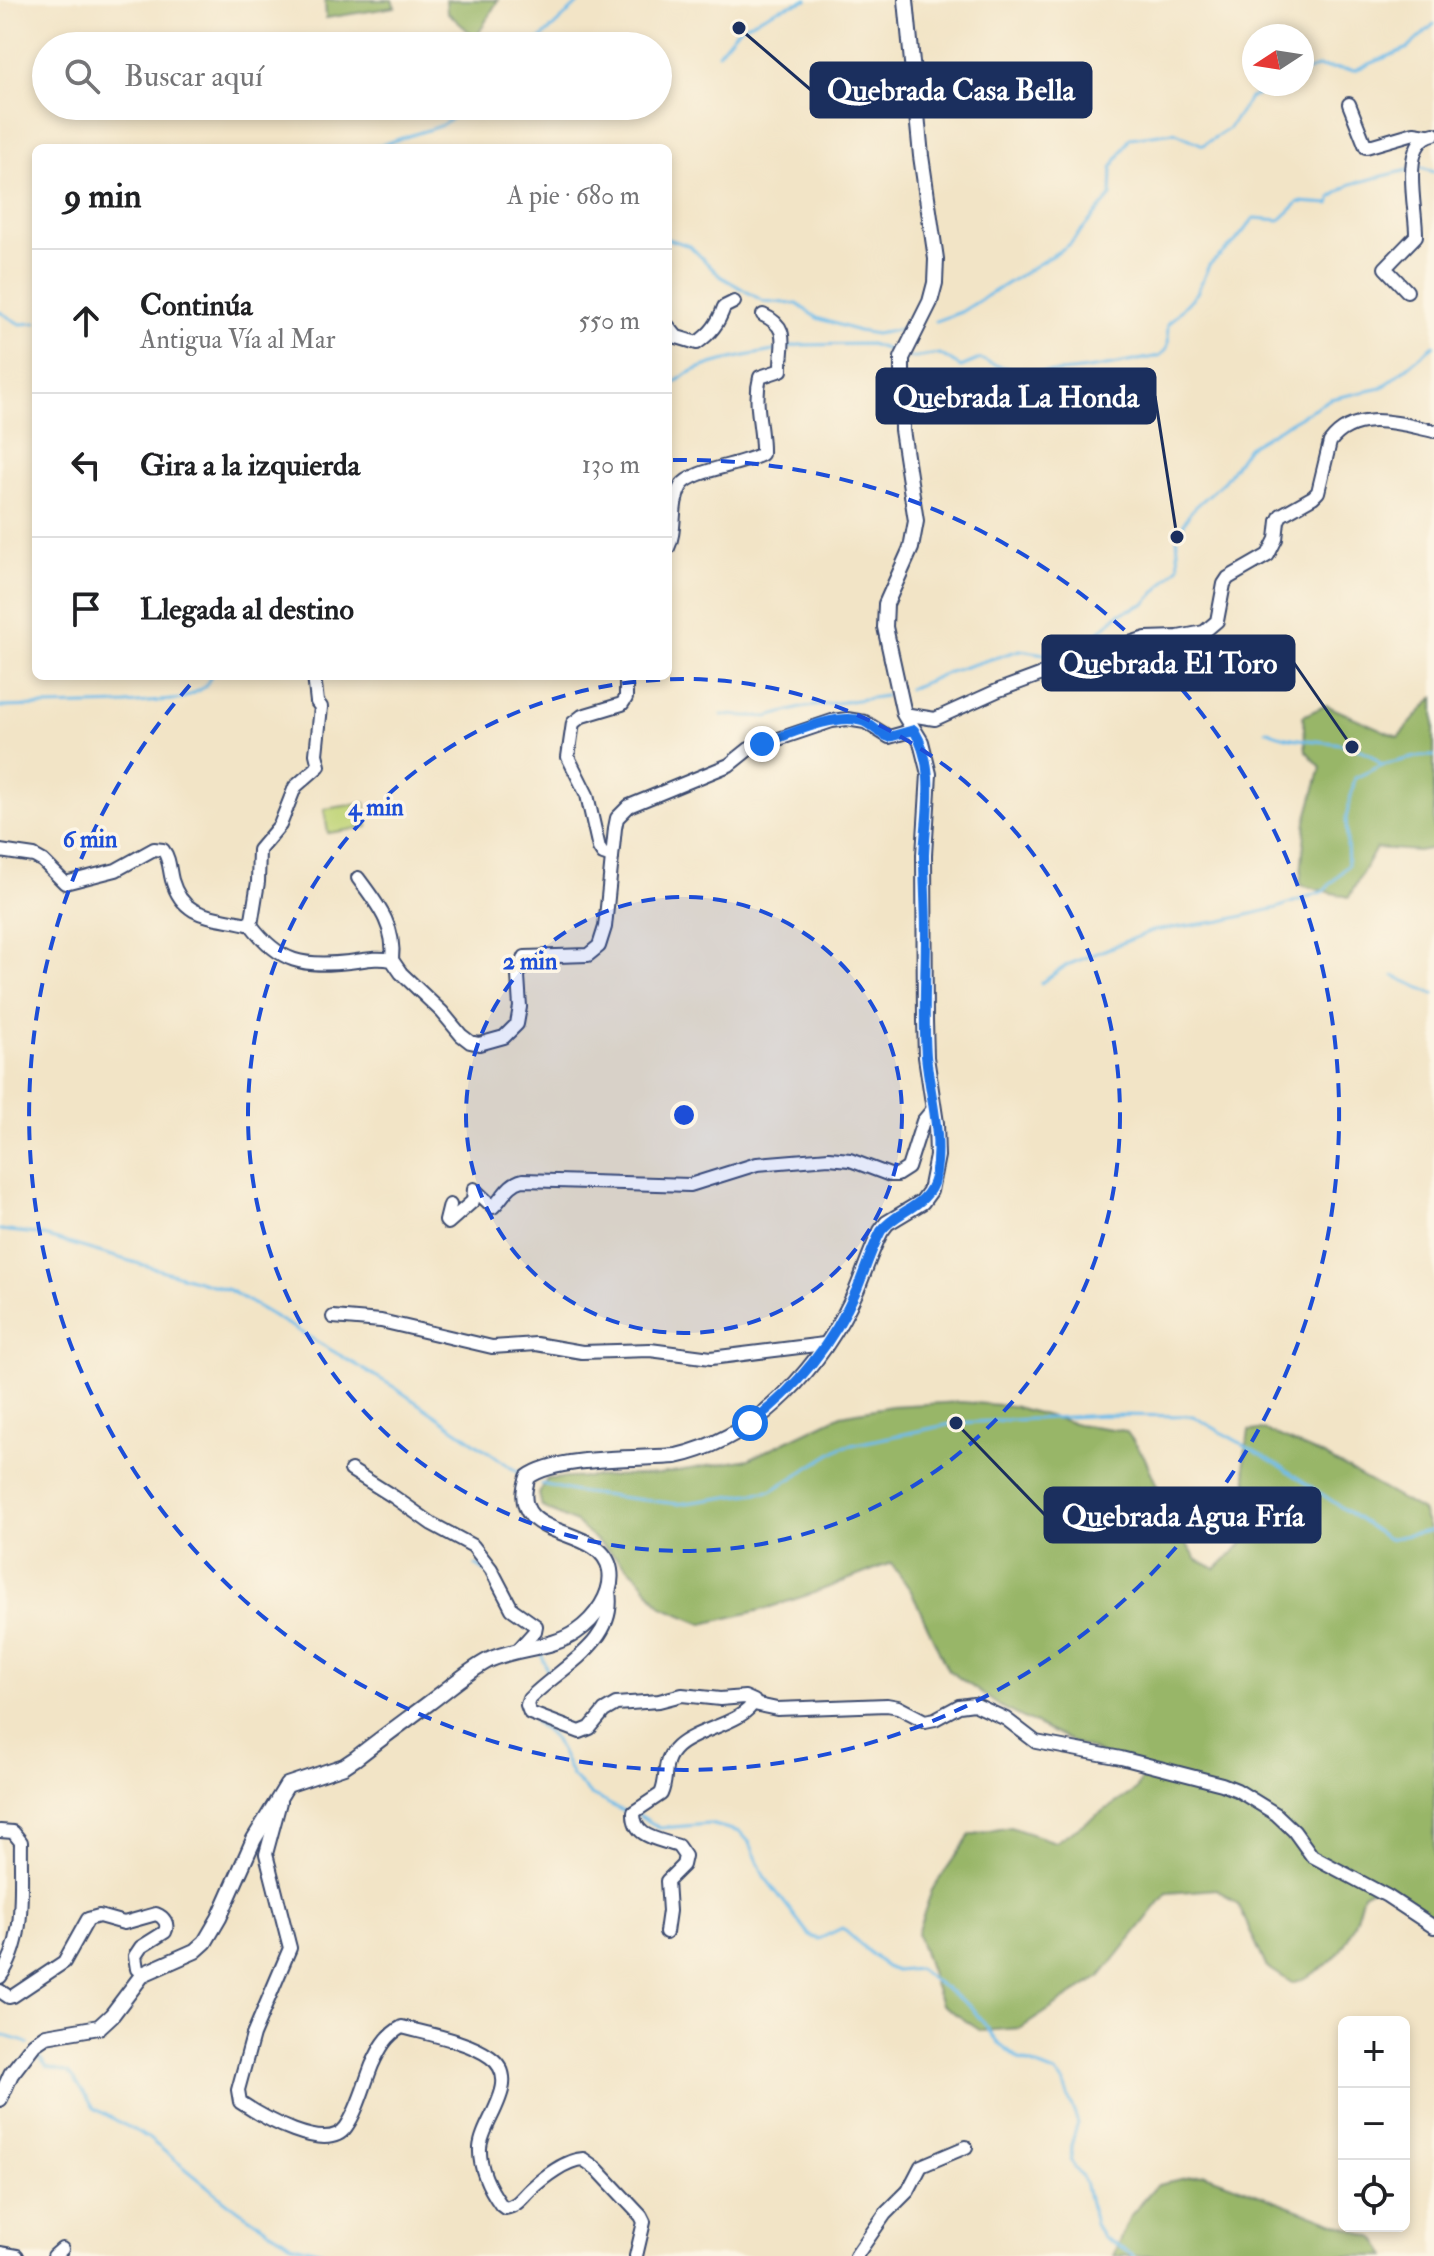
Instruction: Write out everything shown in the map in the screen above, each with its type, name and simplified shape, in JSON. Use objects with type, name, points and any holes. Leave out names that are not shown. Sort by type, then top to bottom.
[{"type":"main road","points":[[0,2099],[11,2074],[34,2044],[46,2036],[99,2027],[143,1974],[195,1951],[205,1942],[254,1839],[284,1788],[293,1781],[328,1772],[356,1758],[488,1661],[561,1640],[588,1622],[609,1592],[610,1569],[600,1552],[582,1541],[548,1528],[528,1511],[524,1500],[528,1477],[536,1471],[562,1464],[676,1456],[712,1445],[750,1423],[788,1394],[841,1321],[887,1223],[922,1202],[930,1191],[937,1156],[925,1021],[924,855],[929,774],[921,742],[904,714],[885,627],[886,604],[911,548],[916,521],[902,430],[902,358],[930,302],[936,259],[921,156],[906,0]]},
{"type":"street","points":[[1349,104],[1366,147],[1414,133],[1431,134]]},
{"type":"street","points":[[1407,291],[1385,268],[1417,235],[1411,163],[1418,143],[1431,134]]},
{"type":"street","points":[[672,331],[677,337],[697,343],[711,333],[724,307],[734,302]]},
{"type":"street","points":[[672,526],[681,486],[690,478],[762,454],[758,384],[760,377],[781,370],[783,338],[776,320],[763,315]]},
{"type":"street","points":[[904,714],[935,719],[999,690],[1107,650],[1146,638],[1204,632],[1217,621],[1228,578],[1268,555],[1276,539],[1281,515],[1318,492],[1333,437],[1355,424],[1375,420],[1434,431]]},
{"type":"street","points":[[251,925],[257,892],[259,850],[280,825],[295,787],[319,766],[316,754],[321,707],[317,702],[314,680]]},
{"type":"street","points":[[612,857],[603,854],[599,848],[587,795],[568,757],[573,723],[582,716],[622,704],[626,698],[626,680]]},
{"type":"street","points":[[0,851],[34,856],[65,883],[116,870],[154,849],[163,850],[168,857],[176,892],[186,907],[195,913],[251,925],[263,941],[293,961],[335,964],[376,957],[392,960],[466,1040],[479,1044],[510,1033],[519,1018],[518,976],[525,957],[588,955],[599,946],[605,927],[615,828],[622,811],[641,800],[720,769],[749,749],[832,721],[847,719],[865,722],[889,737],[914,730]]},
{"type":"street","points":[[358,878],[385,914],[392,960]]},
{"type":"street","points":[[450,1205],[448,1223],[473,1201],[474,1189],[493,1207],[514,1183],[523,1180],[690,1185],[757,1164],[817,1159],[841,1158],[897,1175],[908,1168],[923,1121],[933,1109]]},
{"type":"street","points":[[333,1317],[381,1321],[492,1347],[536,1344],[582,1352],[650,1350],[711,1358],[824,1344]]},
{"type":"street","points":[[351,1470],[432,1524],[473,1546],[491,1569],[512,1609],[536,1626],[518,1650]]},
{"type":"street","points":[[609,1592],[609,1621],[584,1652],[529,1699],[527,1705],[530,1713],[580,1732],[590,1728],[604,1711],[616,1704],[659,1701],[682,1695],[720,1699],[749,1697],[754,1704],[777,1709],[887,1705],[898,1707],[925,1721],[959,1706],[974,1704],[1006,1719],[1036,1742],[1121,1758],[1237,1790],[1276,1814],[1294,1831],[1312,1856],[1387,1896],[1434,1927]]},
{"type":"street","points":[[666,1932],[669,1911],[667,1881],[683,1865],[684,1852],[678,1846],[645,1835],[635,1823],[634,1812],[661,1794],[666,1764],[677,1747],[754,1704]]},
{"type":"street","points":[[284,1788],[266,1854],[290,1948],[253,2035],[238,2090],[240,2102],[294,2130],[319,2138],[333,2137],[345,2129],[378,2051],[397,2029],[402,2027],[475,2049],[496,2062],[503,2075],[502,2092],[483,2133],[480,2151],[484,2173],[501,2205],[505,2208],[515,2206],[569,2162],[583,2159],[597,2169],[641,2216],[644,2222],[636,2256]]},
{"type":"street","points":[[0,1831],[13,1832],[21,1842],[18,1937],[12,1957],[0,1977]]},
{"type":"street","points":[[0,1991],[13,1996],[56,1969],[93,1916],[124,1923],[156,1914],[164,1919],[167,1926],[165,1932],[141,1947],[135,1956],[137,1969],[143,1974]]},
{"type":"street","points":[[856,2256],[885,2214],[908,2191],[921,2166],[966,2147]]},
{"type":"street","points":[[0,2253],[17,2256]]},
{"type":"green space","points":[[325,0],[392,0],[395,7],[326,18]]},
{"type":"green space","points":[[446,0],[498,0],[479,32],[469,32],[447,12]]},
{"type":"green space","points":[[1434,697],[1434,848],[1418,851],[1376,848],[1349,897],[1300,885],[1306,821],[1321,767],[1306,751],[1303,716],[1326,705],[1398,737]]},
{"type":"green space","points":[[365,803],[368,827],[328,833],[324,809]]},
{"type":"green space","points":[[961,1402],[1012,1406],[1077,1424],[1126,1431],[1144,1456],[1173,1523],[1197,1560],[1216,1569],[1241,1545],[1252,1510],[1244,1462],[1249,1431],[1264,1430],[1324,1456],[1422,1511],[1434,1541],[1434,1919],[1402,1898],[1376,1886],[1363,1893],[1348,1938],[1333,1959],[1309,1976],[1292,1983],[1266,1966],[1239,1906],[1217,1889],[1167,1893],[1101,1976],[1021,2028],[981,2031],[941,2004],[917,1933],[932,1890],[970,1835],[1010,1827],[1055,1842],[1136,1790],[1144,1772],[1001,1707],[948,1670],[911,1591],[891,1563],[811,1594],[703,1624],[662,1607],[635,1573],[576,1523],[542,1507],[539,1494],[547,1479],[660,1474],[749,1459],[841,1415],[891,1406]]},
{"type":"green space","points":[[1205,2174],[1338,2224],[1338,2232],[1359,2232],[1375,2238],[1387,2256],[1113,2256],[1130,2216],[1158,2184]]},
{"type":"waterway","points":[[548,32],[582,0]]},
{"type":"waterway","points":[[718,53],[739,28],[778,9],[807,0]]},
{"type":"waterway","points":[[1314,68],[1355,70],[1408,48],[1434,24]]},
{"type":"waterway","points":[[936,321],[961,312],[1069,245],[1111,196],[1112,168],[1130,138],[1174,132],[1203,145],[1228,129],[1254,96]]},
{"type":"waterway","points":[[384,144],[440,126],[449,120]]},
{"type":"waterway","points":[[1418,167],[1434,172]]},
{"type":"waterway","points":[[910,358],[940,354],[961,367],[980,359],[1001,367],[1046,372],[1092,369],[1159,356],[1168,345],[1168,324],[1197,293],[1209,265],[1235,242],[1254,218],[1280,220],[1299,202],[1330,204],[1332,197],[1351,184],[1408,170]]},
{"type":"waterway","points":[[672,240],[690,246],[720,276],[763,301],[797,304],[817,318],[858,331],[876,334],[907,328]]},
{"type":"waterway","points":[[0,312],[20,324],[32,323]]},
{"type":"waterway","points":[[785,348],[870,344],[897,353]]},
{"type":"waterway","points":[[909,689],[946,673],[1020,650],[1069,658],[1119,614],[1146,603],[1179,566],[1177,537],[1190,512],[1224,481],[1248,447],[1330,399],[1382,388],[1434,345]]},
{"type":"waterway","points":[[672,387],[702,367],[778,350]]},
{"type":"waterway","points":[[0,707],[126,704],[182,699],[205,687],[209,680]]},
{"type":"waterway","points":[[722,715],[768,717],[801,708],[885,696]]},
{"type":"waterway","points":[[1266,730],[1289,738],[1349,746],[1367,753],[1382,765],[1434,756]]},
{"type":"waterway","points":[[1041,983],[1067,965],[1152,931],[1222,921],[1277,908],[1324,891],[1348,865],[1346,818],[1355,778],[1382,765]]},
{"type":"waterway","points":[[1394,976],[1434,994]]},
{"type":"waterway","points":[[0,1230],[37,1234],[229,1290],[394,1387],[519,1473]]},
{"type":"waterway","points":[[542,1484],[576,1492],[678,1504],[771,1491],[842,1447],[956,1423],[1104,1415],[1193,1416],[1279,1465],[1388,1539],[1434,1530]]},
{"type":"waterway","points":[[476,1565],[486,1572]]},
{"type":"waterway","points":[[541,1651],[548,1674],[542,1679]]},
{"type":"waterway","points":[[533,1720],[555,1740],[572,1776],[591,1795],[629,1814]]},
{"type":"waterway","points":[[639,1815],[660,1828],[710,1824],[740,1832],[750,1843],[764,1876],[810,1936],[819,1939],[842,1928],[886,1967],[896,1971],[918,1969],[971,2007],[1000,2044],[1019,2059],[1055,2073],[1063,2082],[1078,2123],[1071,2145],[1071,2161],[1085,2182],[1095,2224],[1103,2237],[1134,2256]]},
{"type":"waterway","points":[[0,2033],[29,2044]]},
{"type":"waterway","points":[[39,2057],[47,2067],[67,2072],[73,2077],[94,2108],[148,2138],[228,2203],[291,2244],[337,2256]]},
{"type":"place","name":"Quebrada Casa Bella","points":[[739,28]]},
{"type":"place","name":"Quebrada La Honda","points":[[1177,537]]},
{"type":"place","name":"Quebrada El Toro","points":[[1352,747]]},
{"type":"place","name":"Quebrada Agua Fría","points":[[956,1423]]},
{"type":"route","points":[[750,1423],[788,1394],[841,1321],[881,1231],[887,1223],[922,1202],[930,1191],[937,1156],[936,1123],[926,1057],[924,855],[929,774],[921,742],[914,730],[889,737],[865,722],[847,719],[762,744]]}]
